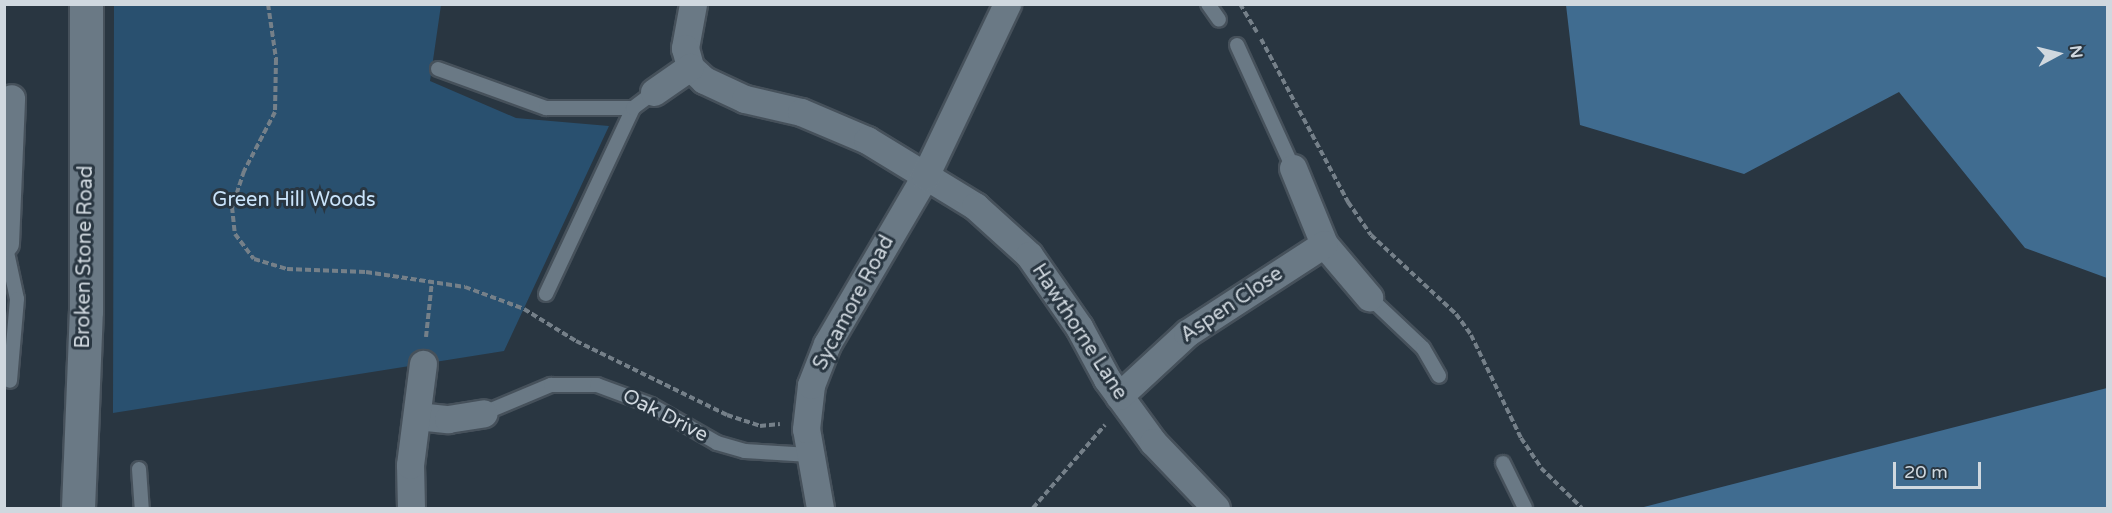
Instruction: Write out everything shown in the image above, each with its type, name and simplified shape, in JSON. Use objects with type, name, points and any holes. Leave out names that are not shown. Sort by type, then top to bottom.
[{"type":"street","name":"Broken Stone Road","points":[[78,508],[86,311],[86,4]]},
{"type":"street","points":[[643,100],[690,67],[685,48],[693,4]]},
{"type":"street","name":"Sycamore Road","points":[[820,508],[810,454],[807,421],[811,385],[827,344],[925,176],[1007,4]]},
{"type":"street","name":"Hawthorne Lane","points":[[690,67],[704,80],[737,96],[831,123],[975,206],[1029,255],[1121,399],[1153,442],[1215,508]]},
{"type":"street","points":[[5,243],[6,164],[11,98]]},
{"type":"street","points":[[1293,168],[1324,244],[1369,297]]},
{"type":"street","name":"Aspen Close","points":[[1121,399],[1187,333],[1324,244]]},
{"type":"street","points":[[411,508],[410,465],[423,364]]},
{"type":"street","name":"Oak Drive","points":[[417,416],[448,419],[484,413]]},
{"type":"lane","points":[[1208,4],[1219,20]]},
{"type":"lane","points":[[1237,45],[1293,168]]},
{"type":"lane","points":[[438,69],[546,108],[643,100]]},
{"type":"lane","points":[[546,294],[643,100]]},
{"type":"lane","points":[[5,243],[17,299],[10,381]]},
{"type":"lane","points":[[1369,297],[1423,348],[1439,376]]},
{"type":"lane","name":"Oak Drive","points":[[484,413],[550,385],[597,385],[651,405],[717,443],[745,451],[810,454]]},
{"type":"lane","points":[[1503,463],[1525,508]]},
{"type":"lane","points":[[139,470],[142,508]]},
{"type":"path","points":[[268,4],[276,59],[275,112],[244,171],[232,207],[235,234],[254,259],[266,264],[432,281],[465,287],[524,309],[610,359],[745,423],[807,421]]},
{"type":"path","points":[[1240,4],[1290,87],[1348,202],[1371,235],[1456,315],[1471,335],[1521,438],[1541,468],[1582,508]]},
{"type":"path","points":[[423,364],[432,281]]},
{"type":"path","points":[[1033,508],[1121,399]]},
{"type":"green space","name":"Green Hill Woods","points":[[114,5],[441,5],[430,81],[516,118],[609,126],[504,351],[113,413]]},
{"type":"shaded area","points":[[1566,5],[2107,5],[2107,278],[2025,248],[1899,92],[1744,174],[1580,125]]},
{"type":"shaded area","points":[[2107,388],[2107,508],[1640,508]]}]
